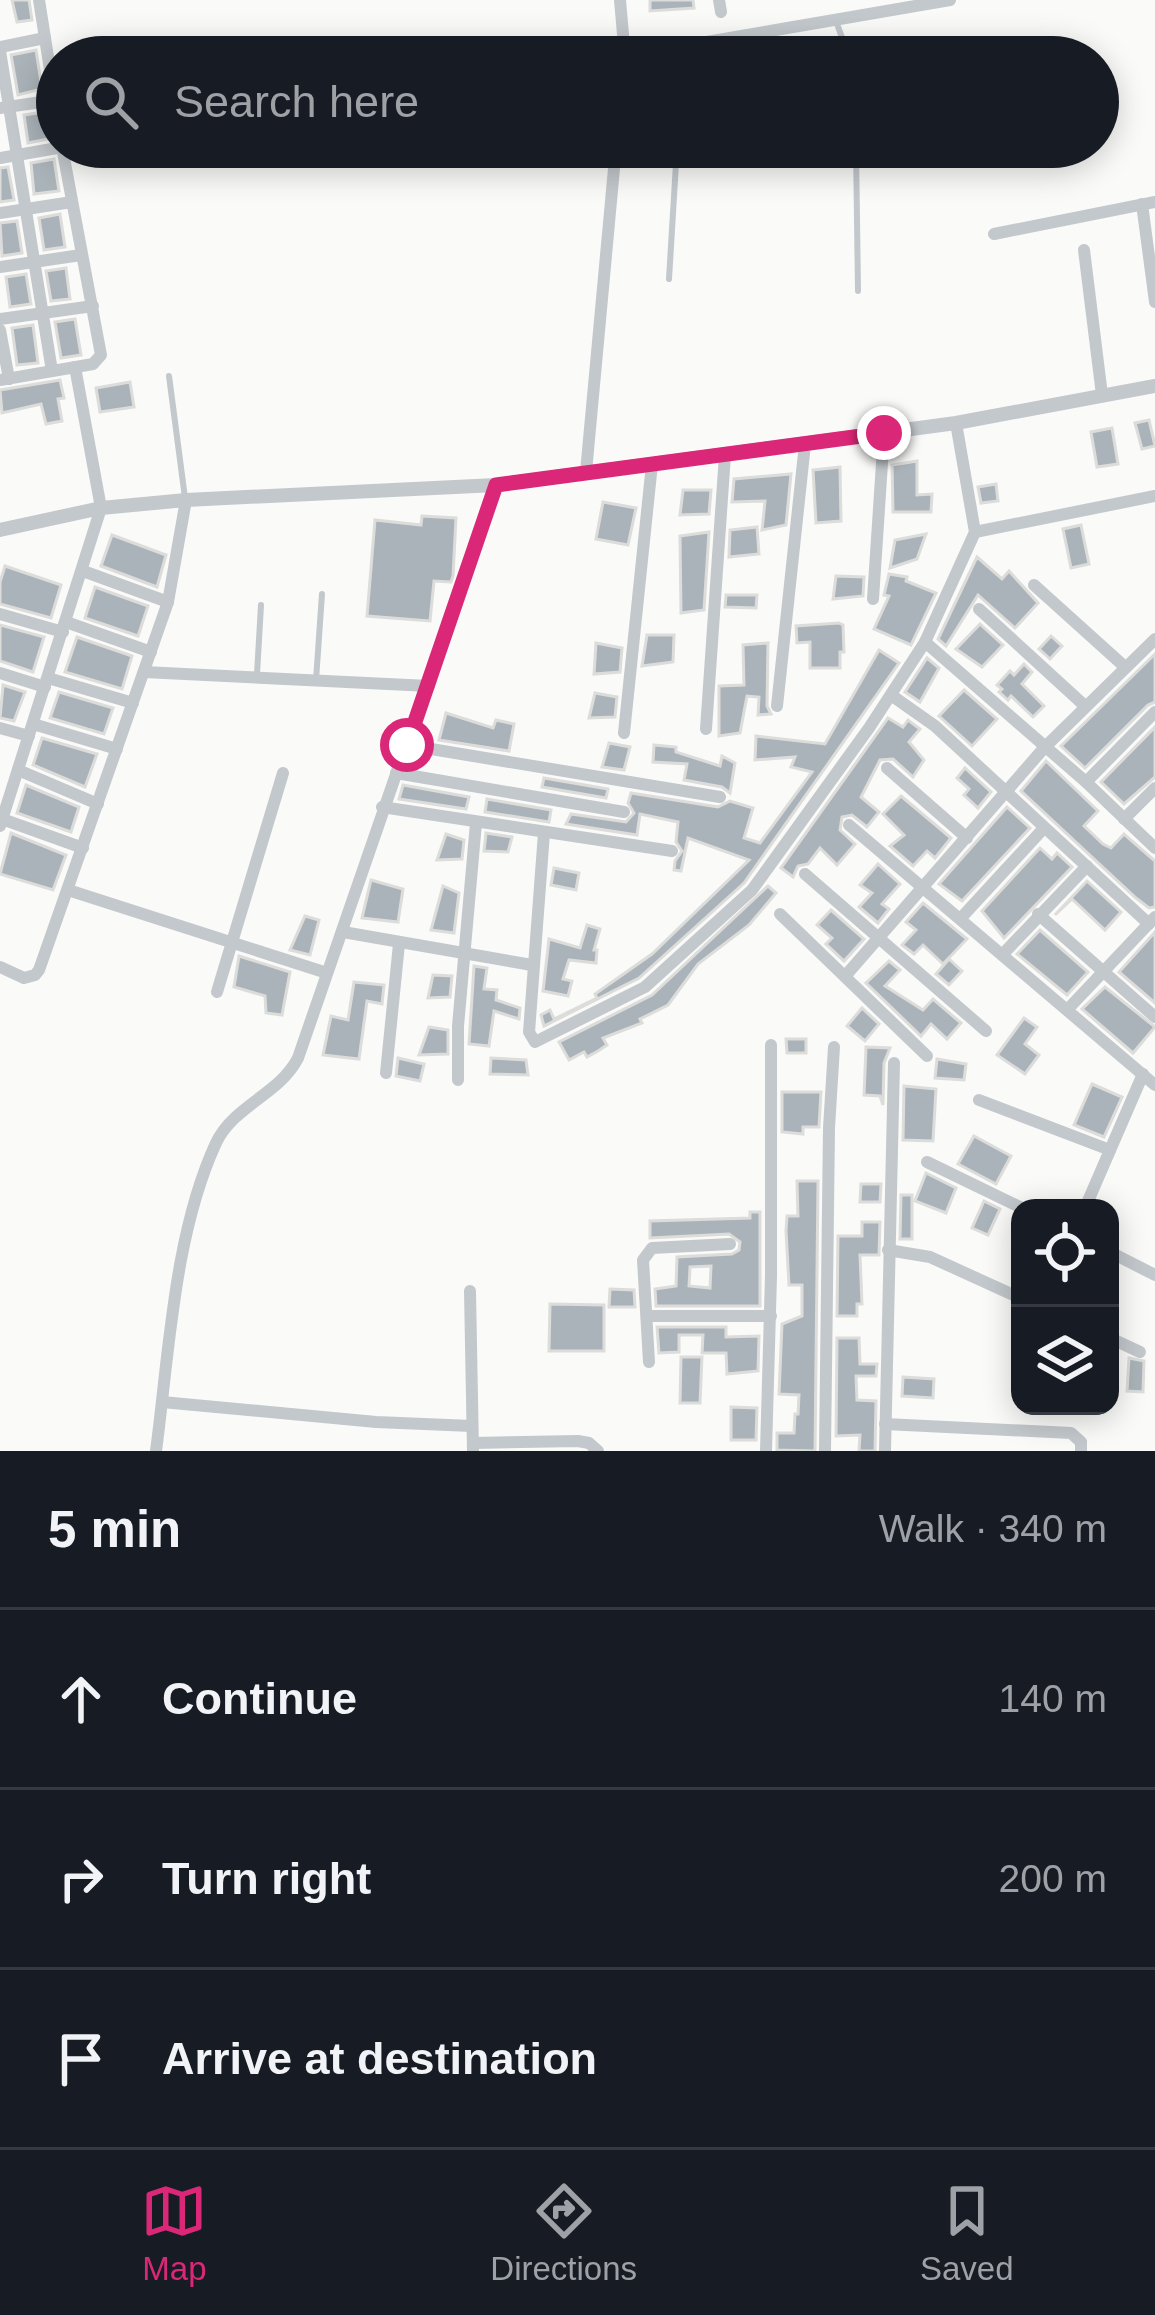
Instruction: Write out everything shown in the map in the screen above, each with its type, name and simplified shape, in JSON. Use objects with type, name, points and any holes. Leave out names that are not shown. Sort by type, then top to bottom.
[{"type":"street","points":[[39,0],[45,36]]},
{"type":"street","points":[[620,0],[623,36]]},
{"type":"street","points":[[833,0],[836,19]]},
{"type":"street","points":[[752,36],[950,0]]},
{"type":"street","points":[[36,40],[0,49],[5,107],[19,154],[52,371]]},
{"type":"street","points":[[5,107],[36,107]]},
{"type":"street","points":[[0,158],[36,151]]},
{"type":"street","points":[[0,330],[4,379],[93,364],[101,356],[66,168]]},
{"type":"street","points":[[586,472],[614,168]]},
{"type":"street","points":[[0,213],[72,202]]},
{"type":"street","points":[[994,234],[1149,203],[1155,302]]},
{"type":"street","points":[[1084,250],[1102,395]]},
{"type":"street","points":[[0,267],[81,255]]},
{"type":"street","points":[[0,319],[93,306]]},
{"type":"street","points":[[75,367],[100,508],[1,822],[83,848]]},
{"type":"street","points":[[0,530],[100,508],[186,500],[496,485],[956,423],[1155,386]]},
{"type":"street","points":[[544,833],[529,1032],[535,1042],[645,987],[752,890],[891,695],[925,642],[975,532],[956,423]]},
{"type":"street","points":[[873,599],[884,433]]},
{"type":"street","points":[[777,706],[805,444]]},
{"type":"street","points":[[706,729],[725,455]]},
{"type":"street","points":[[624,733],[652,464]]},
{"type":"street","points":[[156,1451],[177,1289],[195,1207],[216,1144],[241,1112],[289,1076],[496,485]]},
{"type":"street","points":[[975,532],[1155,496]]},
{"type":"street","points":[[0,967],[24,978],[35,975],[168,602],[186,500]]},
{"type":"street","points":[[82,571],[168,602]]},
{"type":"street","points":[[1034,585],[1125,668]]},
{"type":"street","points":[[979,609],[1085,706]]},
{"type":"street","points":[[0,614],[151,652]]},
{"type":"street","points":[[847,974],[1044,748],[1155,638]]},
{"type":"street","points":[[925,642],[1155,848]]},
{"type":"street","points":[[144,672],[428,686]]},
{"type":"street","points":[[0,673],[133,703]]},
{"type":"street","points":[[891,695],[934,726],[1152,921],[1067,1010]]},
{"type":"street","points":[[1086,782],[1155,712]]},
{"type":"street","points":[[0,728],[117,749]]},
{"type":"street","points":[[407,745],[720,796]]},
{"type":"street","points":[[887,768],[967,838]]},
{"type":"street","points":[[18,770],[98,804]]},
{"type":"street","points":[[217,992],[283,772]]},
{"type":"street","points":[[396,773],[625,812]]},
{"type":"street","points":[[1124,818],[1155,788]]},
{"type":"street","points":[[382,807],[672,851]]},
{"type":"street","points":[[458,1080],[476,823]]},
{"type":"street","points":[[849,825],[1152,1082],[1110,1150],[1089,1199]]},
{"type":"street","points":[[961,918],[1044,828]]},
{"type":"street","points":[[1003,954],[1087,866]]},
{"type":"street","points":[[805,874],[986,1030]]},
{"type":"street","points":[[68,890],[327,973]]},
{"type":"street","points":[[780,914],[927,1056]]},
{"type":"street","points":[[1038,914],[1152,1009]]},
{"type":"street","points":[[343,932],[532,964]]},
{"type":"street","points":[[386,1072],[399,944]]},
{"type":"street","points":[[766,1451],[771,1045]]},
{"type":"street","points":[[825,1451],[834,1047]]},
{"type":"street","points":[[885,1451],[894,1063]]},
{"type":"street","points":[[980,1100],[1110,1150]]},
{"type":"street","points":[[927,1162],[1011,1203]]},
{"type":"street","points":[[649,1362],[643,1260],[652,1248],[730,1244]]},
{"type":"street","points":[[888,1250],[930,1257],[1011,1294]]},
{"type":"street","points":[[1119,1257],[1155,1275]]},
{"type":"street","points":[[470,1291],[473,1447],[578,1441],[598,1451]]},
{"type":"street","points":[[649,1316],[771,1316]]},
{"type":"street","points":[[1119,1342],[1139,1352]]},
{"type":"street","points":[[162,1402],[472,1426]]},
{"type":"street","points":[[885,1424],[1071,1433],[1081,1442],[1081,1451]]},
{"type":"lane","points":[[836,19],[842,36]]},
{"type":"lane","points":[[669,279],[676,168]]},
{"type":"lane","points":[[856,168],[858,291]]},
{"type":"lane","points":[[170,376],[186,500]]},
{"type":"lane","points":[[316,680],[322,594]]},
{"type":"lane","points":[[256,678],[261,605]]},
{"type":"building","points":[[12,0],[29,0],[32,20],[17,22]]},
{"type":"building","points":[[650,0],[693,0],[694,8],[650,11]]},
{"type":"building","points":[[36,50],[36,90],[18,95],[11,55]]},
{"type":"building","points":[[36,113],[36,141],[28,143],[24,115]]},
{"type":"building","points":[[36,162],[36,168],[55,168],[59,191],[34,194],[31,163]]},
{"type":"building","points":[[8,167],[14,200],[0,202],[0,168]]},
{"type":"building","points":[[60,214],[65,247],[44,250],[39,218]]},
{"type":"building","points":[[17,221],[22,253],[2,256],[0,223]]},
{"type":"building","points":[[66,268],[70,299],[51,301],[46,271]]},
{"type":"building","points":[[26,274],[31,304],[10,307],[6,277]]},
{"type":"building","points":[[75,319],[81,355],[61,358],[55,322]]},
{"type":"building","points":[[33,325],[38,363],[17,365],[12,328]]},
{"type":"building","points":[[60,380],[62,421],[46,424],[41,404],[2,413],[0,390]]},
{"type":"building","points":[[130,382],[134,407],[100,412],[96,388]]},
{"type":"building","points":[[1149,420],[1155,446],[1142,449],[1135,423]]},
{"type":"building","points":[[1112,428],[1118,464],[1097,467],[1091,432]]},
{"type":"building","points":[[917,461],[917,495],[932,494],[931,512],[893,512],[892,465]]},
{"type":"building","points":[[840,467],[841,521],[816,523],[813,470]]},
{"type":"building","points":[[791,474],[786,525],[762,530],[765,501],[732,502],[734,479]]},
{"type":"building","points":[[996,484],[998,501],[981,503],[978,487]]},
{"type":"building","points":[[683,490],[711,490],[709,514],[680,515]]},
{"type":"building","points":[[603,502],[636,508],[628,545],[596,539]]},
{"type":"building","points":[[422,516],[456,518],[453,576],[451,582],[434,581],[430,621],[367,616],[375,520],[421,525]]},
{"type":"building","points":[[1081,525],[1089,564],[1071,568],[1063,529]]},
{"type":"building","points":[[757,527],[759,554],[729,557],[730,530]]},
{"type":"building","points":[[709,532],[704,610],[681,613],[680,536]]},
{"type":"building","points":[[926,534],[917,559],[890,568],[895,540]]},
{"type":"building","points":[[112,535],[166,555],[157,587],[101,566]]},
{"type":"building","points":[[977,557],[1002,579],[1009,571],[1038,603],[1015,628],[978,595],[946,646],[938,639]]},
{"type":"building","points":[[5,566],[61,585],[51,618],[0,604]]},
{"type":"building","points":[[889,574],[907,577],[906,581],[936,593],[911,645],[874,629],[889,596],[884,595]]},
{"type":"building","points":[[836,576],[864,577],[863,596],[833,599]]},
{"type":"building","points":[[95,587],[148,606],[138,636],[85,618]]},
{"type":"building","points":[[726,595],[757,595],[756,608],[725,607]]},
{"type":"building","points":[[980,624],[1003,645],[982,667],[956,649]]},
{"type":"building","points":[[0,625],[44,637],[33,672],[0,661]]},
{"type":"building","points":[[843,625],[844,652],[840,652],[840,668],[810,668],[810,642],[797,643],[796,626]]},
{"type":"building","points":[[647,635],[674,635],[673,662],[642,666]]},
{"type":"building","points":[[1051,636],[1062,646],[1050,659],[1039,649]]},
{"type":"building","points":[[77,637],[132,656],[122,689],[65,672]]},
{"type":"building","points":[[596,643],[622,648],[620,672],[594,674]]},
{"type":"building","points":[[768,643],[767,706],[771,714],[758,715],[759,697],[747,696],[740,733],[719,736],[719,686],[744,685],[743,645]]},
{"type":"building","points":[[879,650],[899,663],[744,883],[639,978],[544,1026],[541,1015],[550,1010],[554,1019],[597,998],[595,994],[652,954],[749,860],[688,838],[681,871],[674,870],[682,851],[676,842],[678,822],[640,814],[637,835],[566,824],[571,814],[626,822],[634,813],[628,803],[631,793],[718,807],[730,801],[753,808],[744,838],[760,843],[812,772],[791,767],[795,757],[755,760],[756,736],[825,744]]},
{"type":"building","points":[[1155,654],[1155,702],[1085,768],[1061,746]]},
{"type":"building","points":[[927,658],[939,668],[920,702],[905,692]]},
{"type":"building","points":[[1024,664],[1032,672],[1022,684],[1044,706],[1033,717],[1011,696],[1008,700],[999,692],[1002,689],[997,685]]},
{"type":"building","points":[[3,685],[25,692],[14,721],[0,718]]},
{"type":"building","points":[[964,690],[997,719],[972,746],[939,716]]},
{"type":"building","points":[[59,692],[113,708],[104,734],[50,718]]},
{"type":"building","points":[[595,693],[617,697],[615,717],[589,718]]},
{"type":"building","points":[[446,713],[493,728],[496,720],[514,724],[509,751],[439,740]]},
{"type":"building","points":[[888,718],[903,727],[908,720],[920,729],[909,742],[924,760],[913,777],[893,759],[880,760],[861,797],[879,812],[867,827],[852,815],[842,817],[840,830],[855,844],[837,865],[820,848],[808,864],[798,866],[793,877],[781,868]]},
{"type":"building","points":[[1155,727],[1155,777],[1124,804],[1101,782]]},
{"type":"building","points":[[42,738],[97,754],[85,787],[33,765]]},
{"type":"building","points":[[609,743],[630,747],[624,770],[602,767]]},
{"type":"building","points":[[654,745],[676,747],[676,752],[720,766],[722,756],[735,763],[730,793],[684,780],[687,764],[653,762]]},
{"type":"building","points":[[1046,761],[1098,811],[1084,826],[1103,844],[1111,848],[1124,834],[1155,861],[1155,907],[1136,898],[1021,791]]},
{"type":"building","points":[[965,768],[991,792],[978,808],[964,795],[969,789],[957,778]]},
{"type":"building","points":[[544,778],[608,789],[606,798],[542,787]]},
{"type":"building","points":[[26,785],[79,807],[71,832],[17,813]]},
{"type":"building","points":[[403,785],[469,797],[466,809],[399,799]]},
{"type":"building","points":[[901,796],[951,838],[935,858],[927,851],[913,866],[890,846],[904,835],[883,814]]},
{"type":"building","points":[[487,799],[551,810],[549,822],[485,812]]},
{"type":"building","points":[[1007,807],[1030,828],[962,901],[939,884]]},
{"type":"building","points":[[11,833],[66,855],[53,890],[0,874]]},
{"type":"building","points":[[486,833],[512,837],[508,852],[484,851]]},
{"type":"building","points":[[446,834],[464,840],[462,859],[437,860]]},
{"type":"building","points":[[1040,848],[1052,859],[1057,853],[1072,867],[1004,938],[982,911]]},
{"type":"building","points":[[878,864],[900,884],[882,904],[889,909],[878,923],[859,907],[872,893],[860,885]]},
{"type":"building","points":[[554,868],[579,873],[576,890],[551,885]]},
{"type":"building","points":[[371,880],[403,889],[398,922],[362,918]]},
{"type":"building","points":[[1087,881],[1121,912],[1105,930],[1072,899],[1055,915]]},
{"type":"building","points":[[443,886],[459,893],[454,933],[431,930]]},
{"type":"building","points":[[768,886],[776,893],[749,925],[698,964],[668,1005],[640,1019],[642,1023],[603,1038],[607,1045],[598,1051],[569,1060],[559,1042],[652,995]]},
{"type":"building","points":[[923,903],[967,939],[943,964],[923,945],[914,954],[902,945],[916,930],[906,922]]},
{"type":"building","points":[[831,910],[864,939],[844,961],[826,944],[832,938],[817,925]]},
{"type":"building","points":[[305,916],[319,920],[310,955],[290,950]]},
{"type":"building","points":[[587,925],[600,929],[596,963],[569,960],[563,979],[572,981],[568,996],[543,991],[549,939],[580,948]]},
{"type":"building","points":[[1040,930],[1088,972],[1067,995],[1017,954]]},
{"type":"building","points":[[1155,932],[1155,1003],[1119,972]]},
{"type":"building","points":[[239,956],[290,972],[282,1015],[266,1013],[265,996],[234,987]]},
{"type":"building","points":[[949,959],[962,971],[949,985],[936,974]]},
{"type":"building","points":[[889,961],[900,970],[885,986],[923,1010],[933,999],[961,1023],[947,1039],[931,1024],[921,1036],[866,983]]},
{"type":"building","points":[[474,966],[487,968],[484,989],[497,990],[496,1000],[520,1008],[519,1019],[494,1011],[489,1046],[469,1044]]},
{"type":"building","points":[[433,975],[452,976],[450,997],[428,998]]},
{"type":"building","points":[[354,982],[384,985],[382,1004],[367,1001],[359,1059],[323,1055],[331,1016],[348,1020]]},
{"type":"building","points":[[1105,987],[1155,1027],[1133,1053],[1082,1009]]},
{"type":"building","points":[[862,1008],[879,1024],[865,1041],[847,1026]]},
{"type":"building","points":[[1024,1018],[1037,1027],[1025,1044],[1039,1055],[1025,1074],[997,1055]]},
{"type":"building","points":[[429,1027],[448,1030],[448,1054],[419,1055]]},
{"type":"building","points":[[786,1039],[806,1039],[806,1053],[787,1053]]},
{"type":"building","points":[[866,1047],[890,1048],[884,1063],[883,1105],[880,1096],[864,1095]]},
{"type":"building","points":[[398,1058],[424,1064],[420,1081],[396,1076]]},
{"type":"building","points":[[491,1058],[526,1060],[528,1075],[490,1074]]},
{"type":"building","points":[[937,1059],[966,1064],[964,1080],[935,1078]]},
{"type":"building","points":[[1092,1084],[1122,1097],[1104,1137],[1074,1125]]},
{"type":"building","points":[[904,1086],[936,1089],[933,1141],[903,1140]]},
{"type":"building","points":[[782,1092],[821,1092],[819,1127],[803,1127],[803,1134],[782,1132]]},
{"type":"building","points":[[974,1136],[1011,1156],[996,1184],[958,1164]]},
{"type":"building","points":[[926,1173],[956,1188],[946,1213],[915,1201]]},
{"type":"building","points":[[797,1181],[818,1181],[815,1451],[777,1450],[777,1433],[794,1433],[798,1414],[799,1395],[779,1394],[782,1324],[802,1316],[802,1285],[789,1285],[786,1231],[787,1216],[798,1216]]},
{"type":"building","points":[[861,1184],[881,1184],[880,1202],[860,1202]]},
{"type":"building","points":[[901,1195],[912,1195],[912,1239],[900,1239]]},
{"type":"building","points":[[984,1201],[1000,1209],[988,1235],[972,1228]]},
{"type":"building","points":[[750,1212],[760,1212],[760,1306],[656,1306],[655,1289],[676,1286],[677,1257],[732,1254],[739,1250],[740,1242],[729,1234],[650,1238],[650,1221],[750,1218]],"holes":[[[711,1266],[710,1288],[689,1286],[690,1267]]]},
{"type":"building","points":[[862,1222],[880,1222],[879,1255],[860,1255],[862,1304],[857,1304],[857,1316],[837,1316],[838,1236],[862,1236]]},
{"type":"building","points":[[610,1289],[634,1290],[635,1307],[609,1307]]},
{"type":"building","points":[[550,1304],[604,1305],[604,1351],[549,1351]]},
{"type":"building","points":[[657,1327],[726,1327],[726,1337],[759,1336],[758,1371],[727,1374],[726,1353],[702,1353],[703,1335],[679,1335],[679,1352],[659,1353]]},
{"type":"building","points":[[837,1338],[859,1338],[860,1364],[877,1364],[876,1376],[856,1376],[857,1400],[876,1401],[875,1451],[859,1451],[860,1435],[836,1436]]},
{"type":"building","points":[[681,1357],[702,1357],[700,1403],[680,1403]]},
{"type":"building","points":[[1129,1358],[1144,1361],[1143,1392],[1127,1391]]},
{"type":"building","points":[[903,1377],[934,1379],[933,1398],[902,1396]]},
{"type":"building","points":[[731,1407],[757,1408],[756,1440],[731,1440]]},
{"type":"route","points":[[407,745],[496,485],[884,433]]}]
